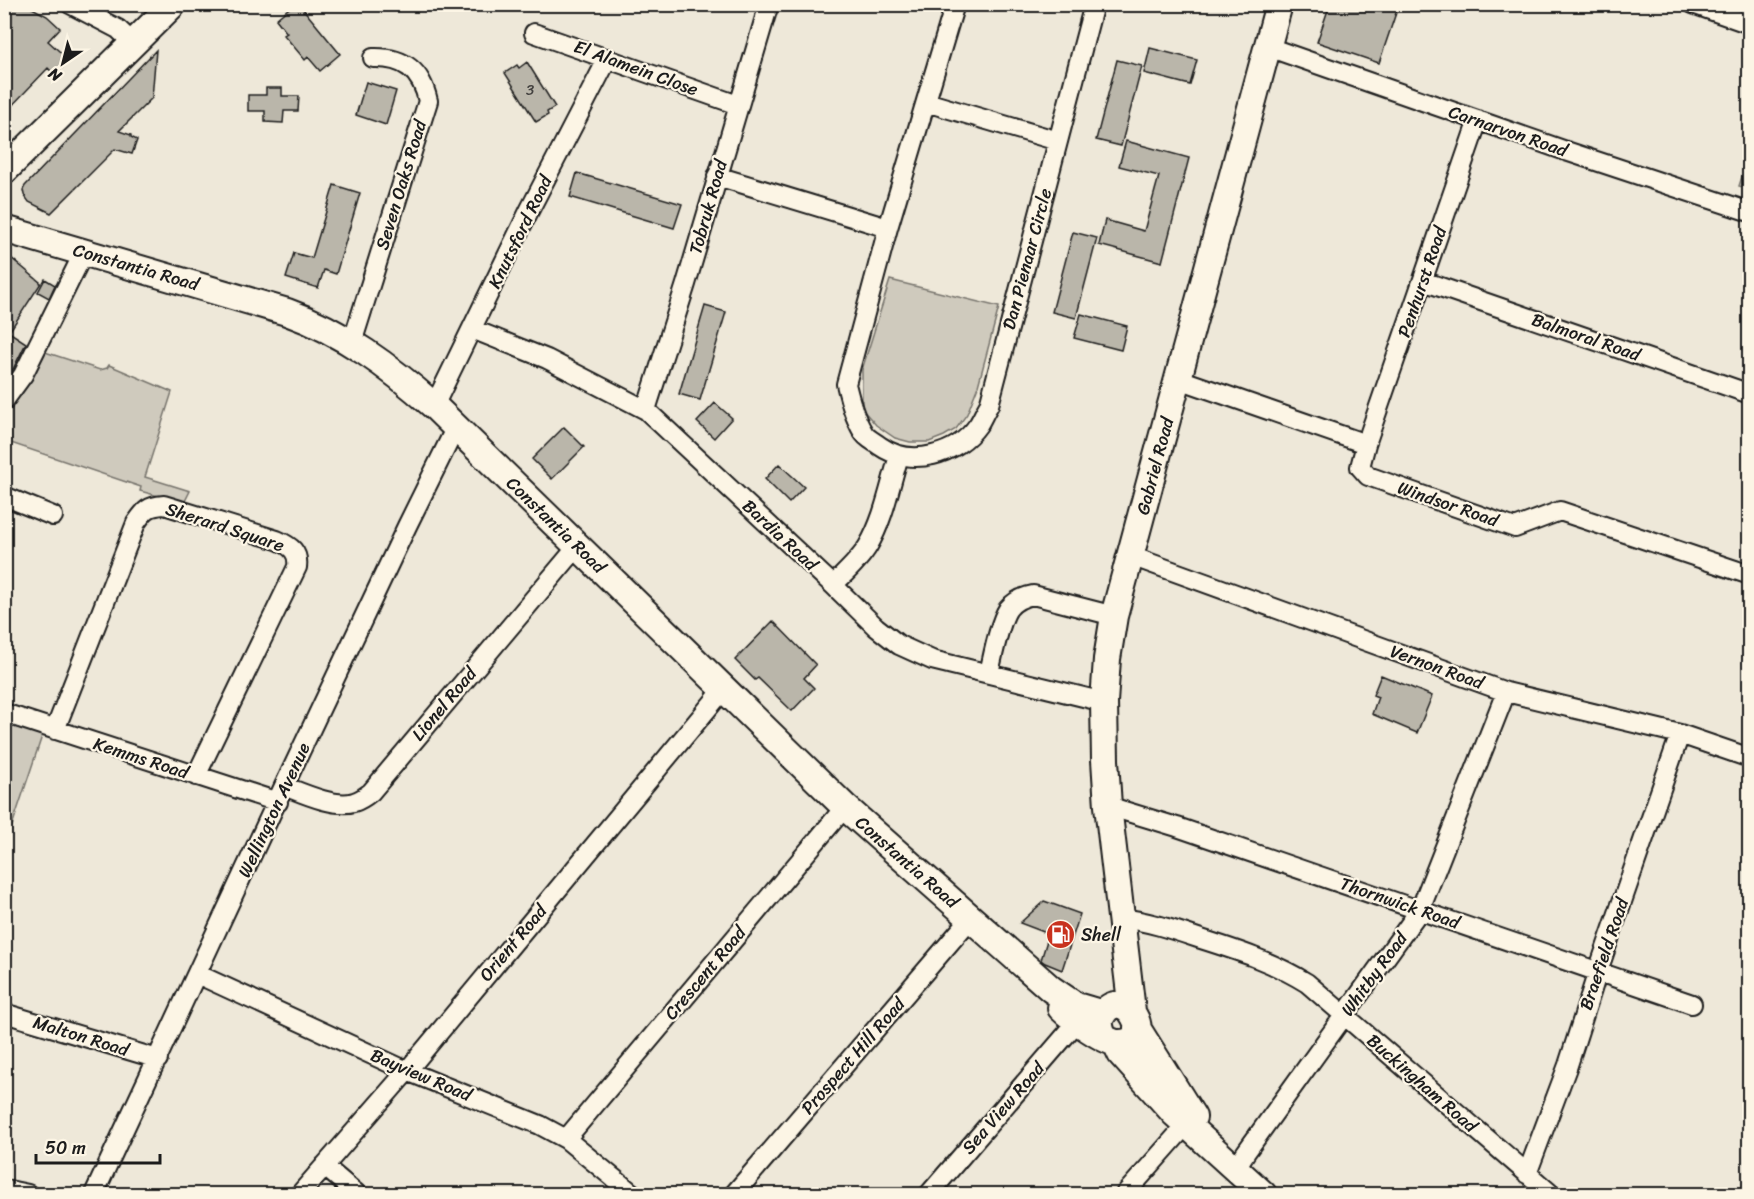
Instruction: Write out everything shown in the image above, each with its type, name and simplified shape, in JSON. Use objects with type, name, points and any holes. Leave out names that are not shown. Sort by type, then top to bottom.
[{"type":"main road","points":[[4,171],[173,4]]},
{"type":"main road","name":"Gabriel Road","points":[[1117,1023],[1117,956],[1121,927],[1108,806],[1104,702],[1107,659],[1114,616],[1279,4]]},
{"type":"main road","name":"Constantia Road","points":[[4,229],[293,314],[318,324],[352,343],[394,371],[456,427],[844,807],[1051,989],[1068,1001],[1117,1023]]},
{"type":"main road","name":"Constantia Road","points":[[1022,965],[1055,1003],[1077,1022],[1117,1023]]},
{"type":"main road","points":[[1117,1023],[1121,1054],[1186,1125],[1263,1194]]},
{"type":"main road","points":[[1117,1023],[1186,1105],[1207,1143]]},
{"type":"street","points":[[70,4],[118,29],[134,44]]},
{"type":"street","name":"Tobruk Road","points":[[646,410],[769,4]]},
{"type":"street","points":[[833,585],[868,547],[881,516],[899,456],[864,434],[852,409],[846,384],[888,228],[955,4]]},
{"type":"street","name":"Dan Pienaar Circle","points":[[899,456],[914,458],[939,454],[961,442],[977,426],[989,405],[1094,4]]},
{"type":"street","points":[[1693,4],[1749,24]]},
{"type":"street","name":"El Alamein Close","points":[[534,33],[738,105]]},
{"type":"street","name":"Carnarvon Road","points":[[1268,47],[1749,212]]},
{"type":"street","name":"Seven Oaks Road","points":[[352,343],[428,101],[425,87],[408,67],[398,60],[387,57],[373,58]]},
{"type":"street","name":"Knutsford Road","points":[[434,406],[608,58]]},
{"type":"street","points":[[926,102],[1059,141]]},
{"type":"street","name":"Penhurst Road","points":[[1366,444],[1478,120]]},
{"type":"street","points":[[717,176],[888,228]]},
{"type":"street","points":[[4,401],[22,375],[84,252]]},
{"type":"street","name":"Balmoral Road","points":[[1423,281],[1749,394]]},
{"type":"street","name":"Bardia Road","points":[[472,329],[547,359],[646,410],[876,627],[899,645],[932,660],[1104,702]]},
{"type":"street","points":[[1179,379],[1366,444]]},
{"type":"street","name":"Wellington Avenue","points":[[94,1194],[407,526],[456,427]]},
{"type":"street","name":"Windsor Road","points":[[1366,444],[1360,467],[1368,476],[1515,528],[1560,511],[1749,575]]},
{"type":"street","points":[[4,496],[54,516]]},
{"type":"street","name":"Sherard Square","points":[[55,730],[136,523],[151,506],[164,505],[278,540],[294,550],[298,559],[297,567],[196,776]]},
{"type":"street","name":"Lionel Road","points":[[281,794],[300,792],[331,801],[353,802],[363,798],[578,546]]},
{"type":"street","name":"Vernon Road","points":[[1131,556],[1506,692],[1680,734],[1749,758]]},
{"type":"street","points":[[989,673],[1003,619],[1009,608],[1024,597],[1033,595],[1114,616]]},
{"type":"street","name":"Orient Road","points":[[300,1194],[406,1071],[724,689]]},
{"type":"street","name":"Whitby Road","points":[[1235,1170],[1252,1143],[1420,910],[1506,692]]},
{"type":"street","name":"Kemms Road","points":[[4,713],[196,776],[281,794]]},
{"type":"street","name":"Braefield Road","points":[[1527,1174],[1568,1065],[1680,734]]},
{"type":"street","name":"Thornwick Road","points":[[1108,806],[1155,820],[1692,1004]]},
{"type":"street","name":"Crescent Road","points":[[566,1139],[844,807]]},
{"type":"street","name":"Prospect Hill Road","points":[[734,1194],[971,918]]},
{"type":"street","name":"Buckingham Road","points":[[1121,927],[1157,924],[1254,956],[1307,983],[1551,1194]]},
{"type":"street","name":"Bayview Road","points":[[197,974],[406,1071],[540,1125],[566,1139],[633,1194]]},
{"type":"street","name":"Malton Road","points":[[4,1013],[158,1059]]},
{"type":"street","name":"Sea View Road","points":[[929,1194],[1077,1022]]},
{"type":"street","points":[[1125,1194],[1186,1125]]},
{"type":"street","points":[[324,1166],[357,1194]]},
{"type":"street","points":[[4,1189],[28,1194]]},
{"type":"shaded area","points":[[1749,155],[1749,189],[1739,186]]},
{"type":"shaded area","points":[[890,280],[999,307],[978,386],[967,414],[956,429],[929,442],[910,442],[895,438],[876,425],[862,409],[862,370]]},
{"type":"shaded area","points":[[45,352],[100,370],[109,365],[172,392],[145,477],[190,491],[184,503],[140,491],[141,487],[5,441],[5,413]]},
{"type":"shaded area","points":[[5,720],[43,733],[5,847]]},
{"type":"building","points":[[4,4],[25,4],[47,16],[60,28],[48,41],[69,60],[55,75],[48,68],[4,114]]},
{"type":"building","points":[[294,4],[299,4],[340,54],[320,71],[308,57],[305,60],[284,35],[287,33],[276,19]]},
{"type":"building","points":[[1330,4],[1399,4],[1379,63],[1317,42]]},
{"type":"building","points":[[1150,48],[1197,60],[1190,85],[1144,73]]},
{"type":"building","points":[[156,50],[152,98],[119,131],[137,140],[132,154],[115,149],[51,213],[29,202],[24,195],[25,186]]},
{"type":"building","points":[[1117,60],[1142,66],[1121,146],[1096,140]]},
{"type":"building","points":[[527,62],[555,107],[547,112],[548,115],[536,122],[505,73]]},
{"type":"building","points":[[366,82],[396,91],[386,125],[356,115]]},
{"type":"building","points":[[266,88],[282,88],[282,96],[299,96],[298,111],[284,111],[283,123],[265,122],[265,111],[248,111],[248,95],[266,95]]},
{"type":"building","points":[[1126,141],[1189,158],[1162,262],[1099,245],[1105,220],[1144,231],[1159,176],[1119,166]]},
{"type":"building","points":[[577,173],[682,204],[674,228],[570,197]]},
{"type":"building","points":[[334,185],[360,193],[336,274],[324,270],[318,288],[286,278],[294,253],[312,258]]},
{"type":"building","points":[[1073,232],[1097,238],[1076,318],[1052,312]]},
{"type":"building","points":[[4,252],[41,283],[9,332],[26,343],[4,381]]},
{"type":"building","points":[[45,279],[55,285],[49,298],[38,292]]},
{"type":"building","points":[[705,306],[726,312],[700,400],[679,394]]},
{"type":"building","points":[[1081,314],[1127,326],[1121,350],[1074,338]]},
{"type":"building","points":[[715,403],[732,418],[714,438],[697,422]]},
{"type":"building","points":[[564,427],[584,447],[552,479],[532,459]]},
{"type":"building","points":[[779,464],[804,487],[789,503],[765,479]]},
{"type":"building","points":[[773,621],[816,665],[804,678],[814,688],[792,711],[758,678],[755,680],[735,660]]},
{"type":"building","points":[[1381,675],[1432,696],[1417,733],[1372,714],[1378,697],[1373,695]]},
{"type":"building","points":[[1044,901],[1080,914],[1062,970],[1041,960],[1049,934],[1020,923]]},
{"type":"place","name":"Shell","points":[[1060,935]]}]
